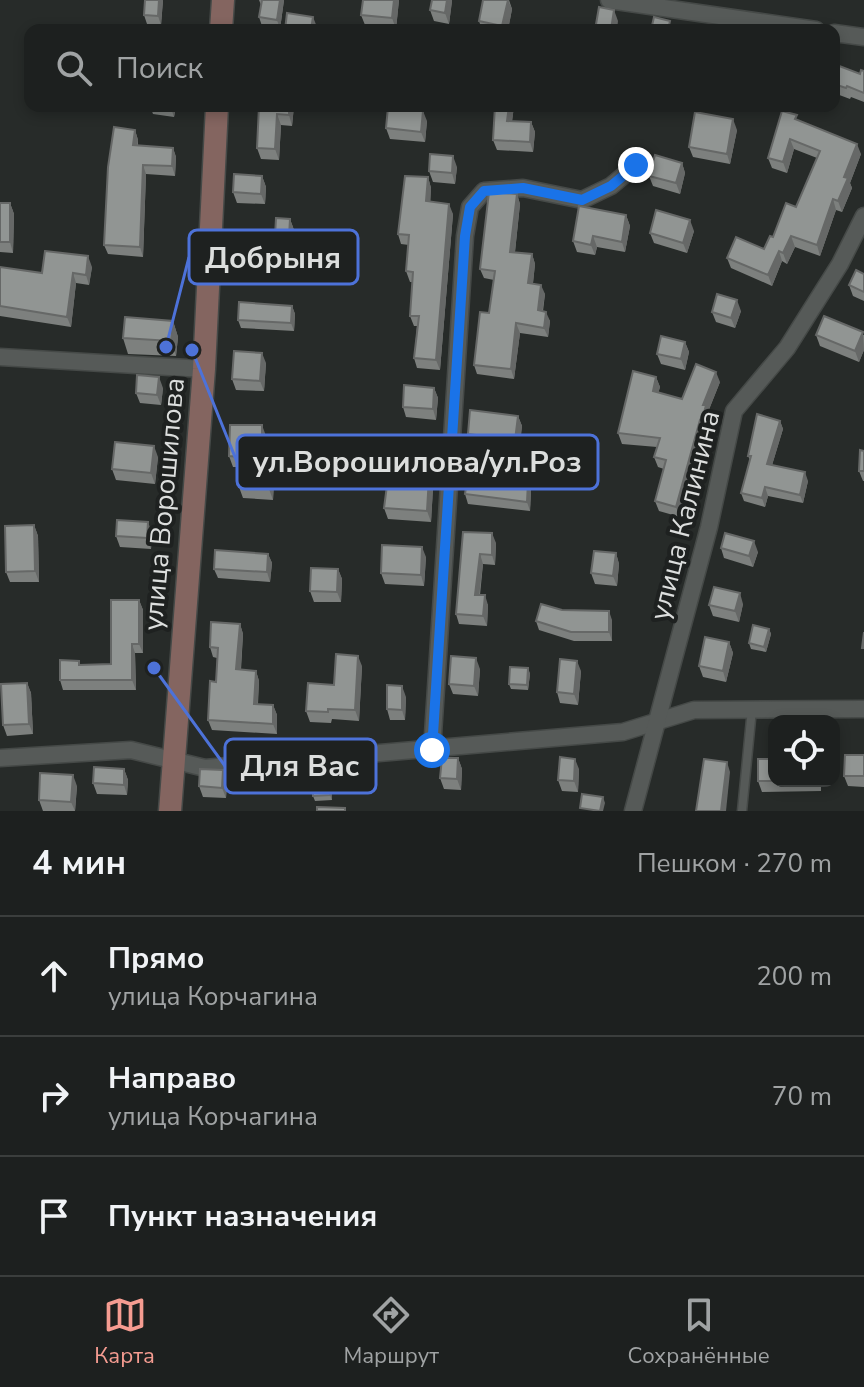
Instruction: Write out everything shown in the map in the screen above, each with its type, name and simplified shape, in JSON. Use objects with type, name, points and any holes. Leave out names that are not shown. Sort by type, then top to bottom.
[{"type":"main road","points":[[221,24],[223,0]]},
{"type":"main road","name":"улица Ворошилова","points":[[170,811],[204,369],[217,112]]},
{"type":"street","points":[[609,0],[775,24]]},
{"type":"street","points":[[840,34],[864,37]]},
{"type":"street","points":[[432,750],[465,236],[470,207],[484,191],[523,188],[582,200],[611,186],[636,165]]},
{"type":"street","name":"улица Калинина","points":[[633,811],[709,527],[734,411],[787,348],[840,264],[864,216]]},
{"type":"street","points":[[0,357],[204,369]]},
{"type":"street","points":[[0,758],[131,750],[205,768],[623,732],[694,710],[864,709]]},
{"type":"lane","points":[[742,811],[752,709]]},
{"type":"building","points":[[145,0],[159,0],[158,16],[144,15]]},
{"type":"building","points":[[262,0],[280,0],[277,20],[259,17]]},
{"type":"building","points":[[363,0],[394,0],[392,18],[361,15]]},
{"type":"building","points":[[432,0],[447,0],[445,13],[430,10]]},
{"type":"building","points":[[483,0],[508,0],[502,24],[479,21]]},
{"type":"building","points":[[599,7],[614,10],[612,24],[596,24]]},
{"type":"building","points":[[287,13],[313,17],[312,24],[286,24]]},
{"type":"building","points":[[654,17],[670,21],[669,24],[652,24]]},
{"type":"building","points":[[840,66],[860,74],[861,70],[864,71],[864,93],[840,86]]},
{"type":"building","points":[[259,112],[289,112],[289,115],[277,114],[275,149],[257,148]]},
{"type":"building","points":[[388,112],[423,112],[421,132],[386,128]]},
{"type":"building","points":[[495,112],[508,112],[507,121],[531,122],[530,142],[493,140]]},
{"type":"building","points":[[695,112],[733,119],[727,154],[689,147]]},
{"type":"building","points":[[782,112],[797,115],[795,119],[857,144],[844,177],[848,178],[838,201],[833,199],[817,245],[791,236],[783,253],[779,251],[768,275],[727,258],[736,237],[764,249],[770,236],[773,237],[786,203],[796,207],[820,151],[790,139],[783,162],[768,158]]},
{"type":"building","points":[[114,127],[135,130],[133,145],[173,148],[172,166],[143,165],[140,247],[104,245],[108,167]]},
{"type":"building","points":[[430,154],[453,156],[452,173],[429,171]]},
{"type":"building","points":[[655,155],[682,163],[676,183],[649,176]]},
{"type":"building","points":[[234,174],[262,176],[261,194],[233,192]]},
{"type":"building","points":[[405,176],[428,177],[426,201],[449,204],[436,360],[414,358],[419,316],[410,316],[413,272],[406,271],[409,235],[398,234]]},
{"type":"building","points":[[489,192],[517,194],[510,252],[532,254],[528,283],[541,285],[538,310],[546,312],[544,328],[516,323],[511,369],[474,365],[480,312],[489,313],[495,271],[480,269]]},
{"type":"building","points":[[0,203],[10,203],[10,242],[0,242]]},
{"type":"building","points":[[579,206],[626,215],[622,242],[593,236],[591,245],[573,241]]},
{"type":"building","points":[[656,210],[690,220],[683,243],[650,233]]},
{"type":"building","points":[[276,218],[290,219],[289,237],[275,236]]},
{"type":"building","points":[[45,251],[88,256],[86,275],[73,273],[67,317],[0,306],[0,267],[42,273]]},
{"type":"building","points":[[856,270],[864,274],[864,292],[849,285]]},
{"type":"building","points":[[717,294],[737,300],[731,318],[712,312]]},
{"type":"building","points":[[239,302],[292,306],[291,323],[238,320]]},
{"type":"building","points":[[824,316],[863,332],[855,351],[816,335]]},
{"type":"building","points":[[125,317],[173,321],[171,341],[123,338]]},
{"type":"building","points":[[661,336],[685,342],[681,359],[657,354]]},
{"type":"building","points":[[234,351],[262,353],[260,381],[232,379]]},
{"type":"building","points":[[696,364],[716,372],[703,405],[706,405],[702,421],[676,507],[655,501],[666,460],[654,457],[660,438],[618,433],[633,371],[656,377],[653,391],[682,399]]},
{"type":"building","points":[[137,375],[159,377],[157,395],[136,393]]},
{"type":"building","points":[[404,385],[434,388],[433,409],[403,407]]},
{"type":"building","points":[[470,410],[518,416],[515,440],[468,434]]},
{"type":"building","points":[[757,414],[780,421],[767,464],[805,472],[800,495],[765,487],[762,498],[741,493],[751,456],[748,456]]},
{"type":"building","points":[[230,425],[262,425],[262,470],[270,470],[269,489],[239,487],[241,457],[229,456]]},
{"type":"building","points":[[393,440],[431,443],[427,511],[384,508]]},
{"type":"building","points":[[115,442],[154,446],[151,473],[112,469]]},
{"type":"building","points":[[860,450],[864,451],[864,471],[859,471]]},
{"type":"building","points":[[468,474],[528,482],[527,502],[465,494]]},
{"type":"building","points":[[117,520],[148,522],[147,538],[116,536]]},
{"type":"building","points":[[34,525],[35,571],[6,572],[5,526]]},
{"type":"building","points":[[463,532],[492,533],[492,555],[480,554],[475,595],[485,595],[483,616],[456,614]]},
{"type":"building","points":[[725,533],[754,541],[749,556],[721,548]]},
{"type":"building","points":[[382,545],[422,547],[421,575],[381,573]]},
{"type":"building","points":[[215,550],[268,554],[267,572],[214,569]]},
{"type":"building","points":[[594,551],[616,553],[613,576],[591,573]]},
{"type":"building","points":[[311,568],[338,569],[337,592],[310,591]]},
{"type":"building","points":[[714,587],[740,593],[735,611],[709,605]]},
{"type":"building","points":[[111,600],[139,600],[139,644],[132,644],[132,680],[60,680],[60,660],[79,661],[79,665],[111,664]]},
{"type":"building","points":[[541,604],[562,610],[609,611],[609,632],[571,632],[536,621]]},
{"type":"building","points":[[211,622],[240,624],[236,669],[256,671],[254,704],[273,705],[273,724],[208,720],[210,681],[216,682],[218,648],[210,647]]},
{"type":"building","points":[[753,625],[769,629],[764,647],[749,643]]},
{"type":"building","points":[[705,637],[729,642],[723,671],[699,666]]},
{"type":"building","points":[[336,654],[358,656],[355,710],[306,711],[308,683],[334,685]]},
{"type":"building","points":[[451,656],[476,658],[474,686],[449,684]]},
{"type":"building","points":[[560,659],[577,661],[574,694],[557,692]]},
{"type":"building","points":[[510,667],[528,668],[527,685],[509,684]]},
{"type":"building","points":[[27,683],[29,724],[3,725],[1,684]]},
{"type":"building","points":[[387,685],[402,686],[402,710],[387,709]]},
{"type":"building","points":[[845,755],[864,755],[864,776],[844,776]]},
{"type":"building","points":[[560,757],[575,759],[574,781],[558,780]]},
{"type":"building","points":[[442,758],[458,758],[457,779],[440,778]]},
{"type":"building","points":[[704,759],[727,762],[721,811],[696,811]]},
{"type":"building","points":[[758,759],[768,759],[768,781],[758,781]]},
{"type":"building","points":[[94,767],[124,769],[124,785],[93,783]]},
{"type":"building","points":[[200,769],[223,770],[222,788],[199,786]]},
{"type":"building","points":[[328,772],[330,795],[313,796],[312,773]]},
{"type":"building","points":[[40,773],[73,775],[71,802],[39,800]]},
{"type":"building","points":[[582,794],[603,797],[600,811],[580,808]]},
{"type":"building","points":[[317,807],[345,808],[345,811],[317,811]]},
{"type":"place","name":"Добрыня","points":[[166,347]]},
{"type":"place","name":"ул.Ворошилова/ул.Роз","points":[[192,350]]},
{"type":"place","name":"Для Вас","points":[[154,668]]},
{"type":"route","points":[[432,750],[465,236],[470,207],[484,191],[523,188],[582,200],[611,186],[636,165]]}]
